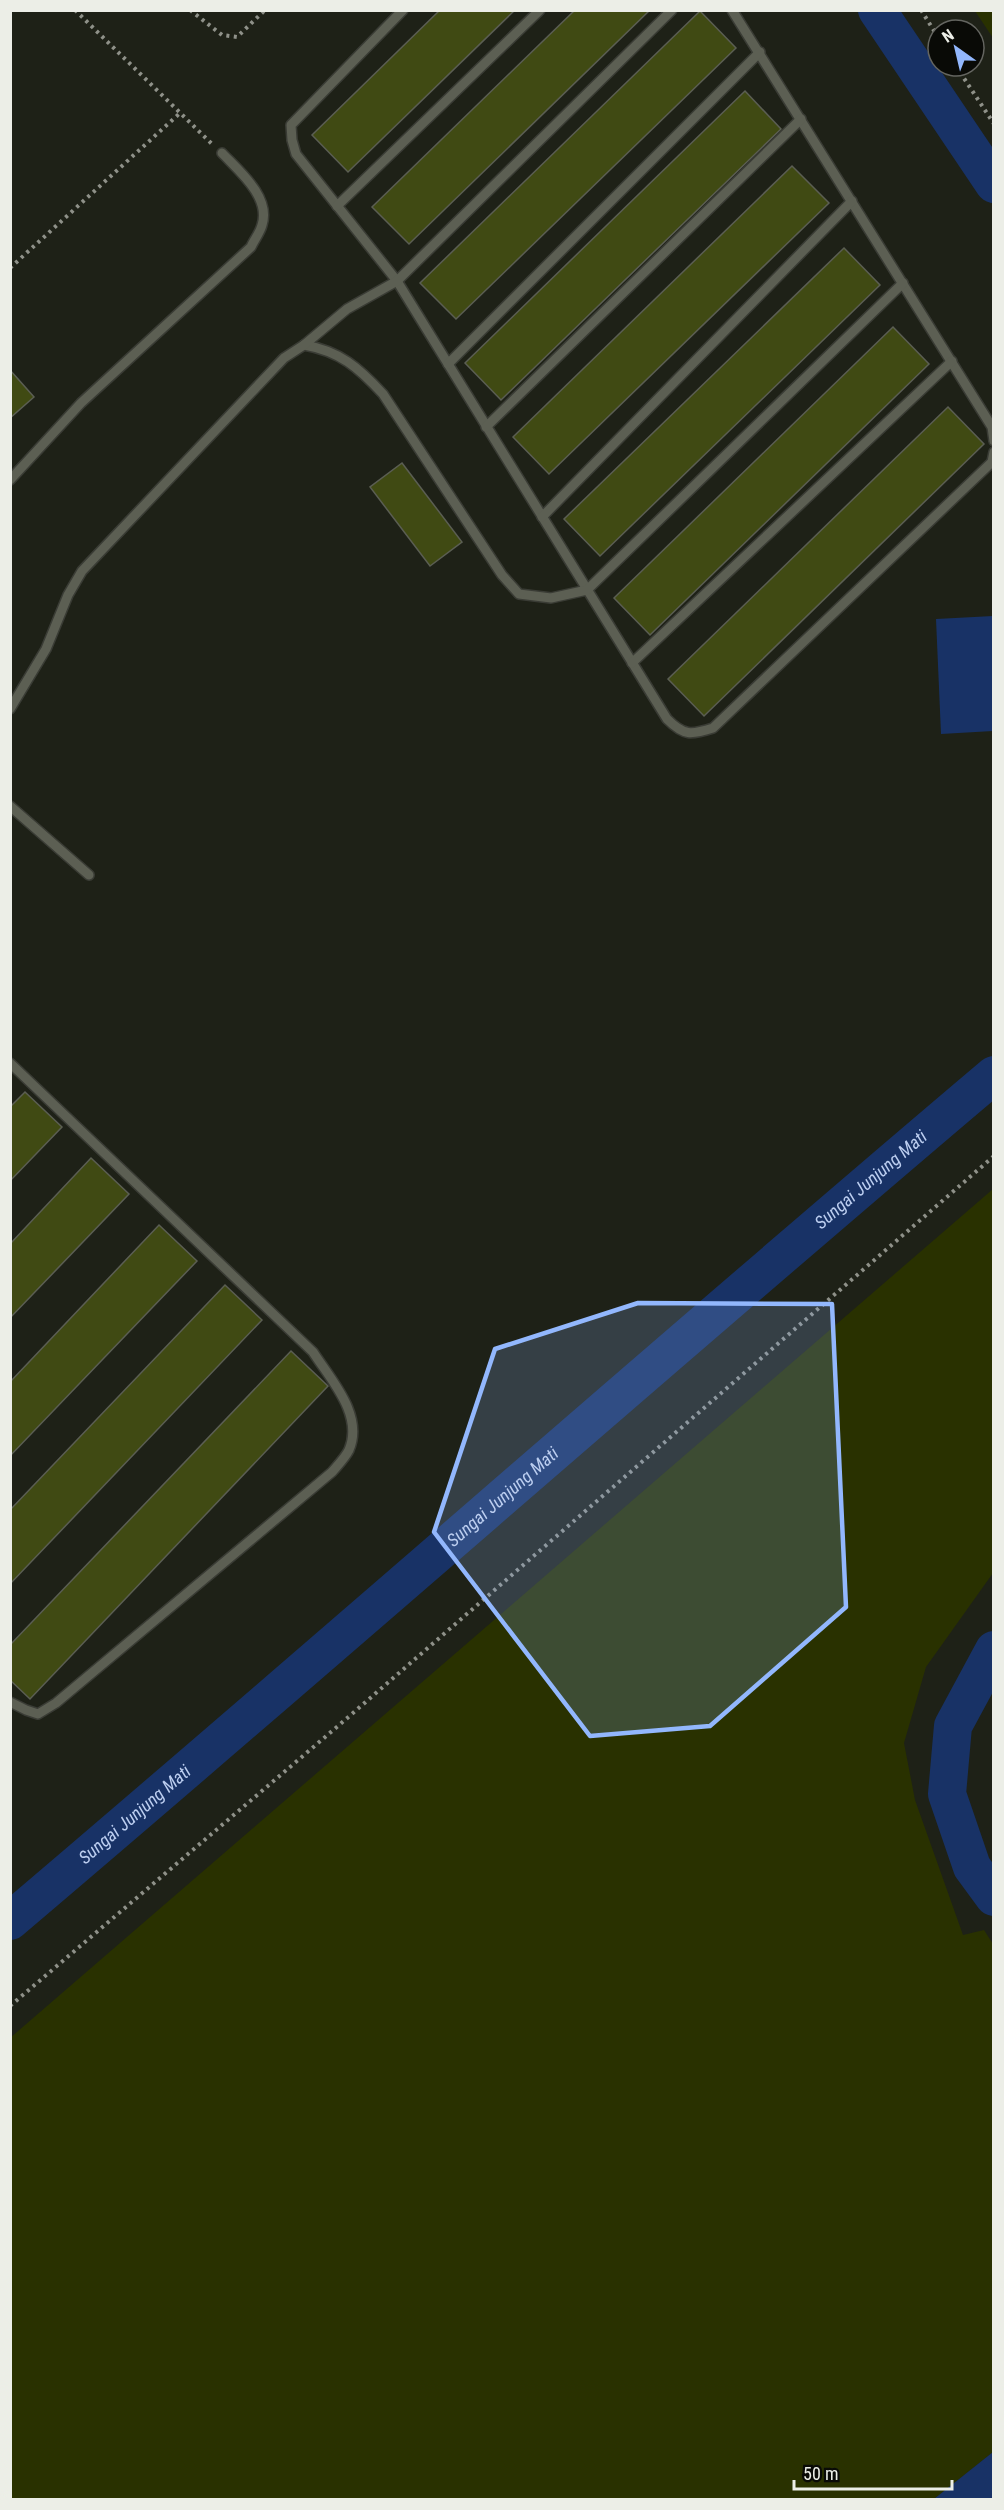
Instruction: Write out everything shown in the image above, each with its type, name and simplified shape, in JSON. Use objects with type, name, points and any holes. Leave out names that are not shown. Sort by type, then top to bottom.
[{"type":"lane","points":[[403,10],[291,125],[296,154],[397,281],[667,719],[679,731],[694,734],[713,728],[992,462],[993,452]]},
{"type":"lane","points":[[337,206],[540,10]]},
{"type":"lane","points":[[10,709],[46,649],[68,595],[82,571],[284,358],[304,345],[347,309],[397,281],[672,10]]},
{"type":"lane","points":[[732,10],[992,427],[993,441]]},
{"type":"lane","points":[[448,364],[759,52]]},
{"type":"lane","points":[[486,427],[801,119]]},
{"type":"lane","points":[[10,480],[81,402],[251,247],[263,224],[262,206],[254,187],[222,153]]},
{"type":"lane","points":[[542,517],[852,201]]},
{"type":"lane","points":[[304,345],[325,349],[364,373],[383,394],[502,575],[519,594],[551,598],[587,590],[903,283]]},
{"type":"lane","points":[[632,663],[952,361]]},
{"type":"lane","points":[[10,806],[89,875]]},
{"type":"lane","points":[[10,1063],[313,1352],[348,1407],[353,1431],[349,1451],[332,1472],[56,1703],[38,1714],[10,1702]]},
{"type":"path","points":[[75,10],[222,153]]},
{"type":"path","points":[[190,10],[222,35],[237,37],[265,10]]},
{"type":"path","points":[[964,78],[993,124]]},
{"type":"path","points":[[10,268],[180,112]]},
{"type":"path","points":[[10,2006],[338,1726],[993,1156]]},
{"type":"highlighted area","points":[[638,1303],[832,1304],[846,1607],[710,1726],[590,1736],[434,1532],[495,1349]]},
{"type":"green space","points":[[975,11],[993,11],[993,38],[986,28],[986,18],[980,18]]},
{"type":"green space","points":[[993,1189],[993,1573],[926,1667],[904,1743],[915,1800],[963,1935],[984,1930],[993,1944],[993,2452],[934,2499],[11,2499],[10,2038]]},
{"type":"water","points":[[993,616],[993,731],[941,734],[936,619]]},
{"type":"water","points":[[993,2452],[993,2499],[934,2499]]},
{"type":"building","points":[[440,10],[515,10],[348,172],[312,135]]},
{"type":"building","points":[[575,10],[650,10],[409,244],[372,207]]},
{"type":"building","points":[[700,11],[736,48],[456,319],[420,283]]},
{"type":"building","points":[[745,91],[781,129],[501,400],[465,363]]},
{"type":"building","points":[[792,166],[829,203],[549,474],[513,437]]},
{"type":"building","points":[[844,248],[880,285],[600,556],[564,519]]},
{"type":"building","points":[[893,327],[929,364],[650,635],[614,598]]},
{"type":"building","points":[[10,370],[34,397],[10,418]]},
{"type":"building","points":[[948,407],[984,444],[704,716],[668,679]]},
{"type":"building","points":[[402,463],[462,542],[430,566],[370,487]]},
{"type":"building","points":[[25,1092],[62,1127],[10,1181],[10,1107]]},
{"type":"building","points":[[91,1158],[129,1194],[10,1318],[10,1244]]},
{"type":"building","points":[[159,1225],[197,1261],[10,1456],[10,1382]]},
{"type":"building","points":[[225,1285],[262,1320],[10,1584],[10,1510]]},
{"type":"building","points":[[291,1351],[328,1386],[30,1699],[10,1680],[10,1645]]},
{"type":"waterway","name":"Sungai Junjung Mati","points":[[877,10],[994,184]]},
{"type":"waterway","name":"Sungai Junjung Mati","points":[[10,1921],[994,1075]]},
{"type":"waterway","points":[[994,1650],[953,1726],[947,1794],[972,1867],[994,1897]]}]
